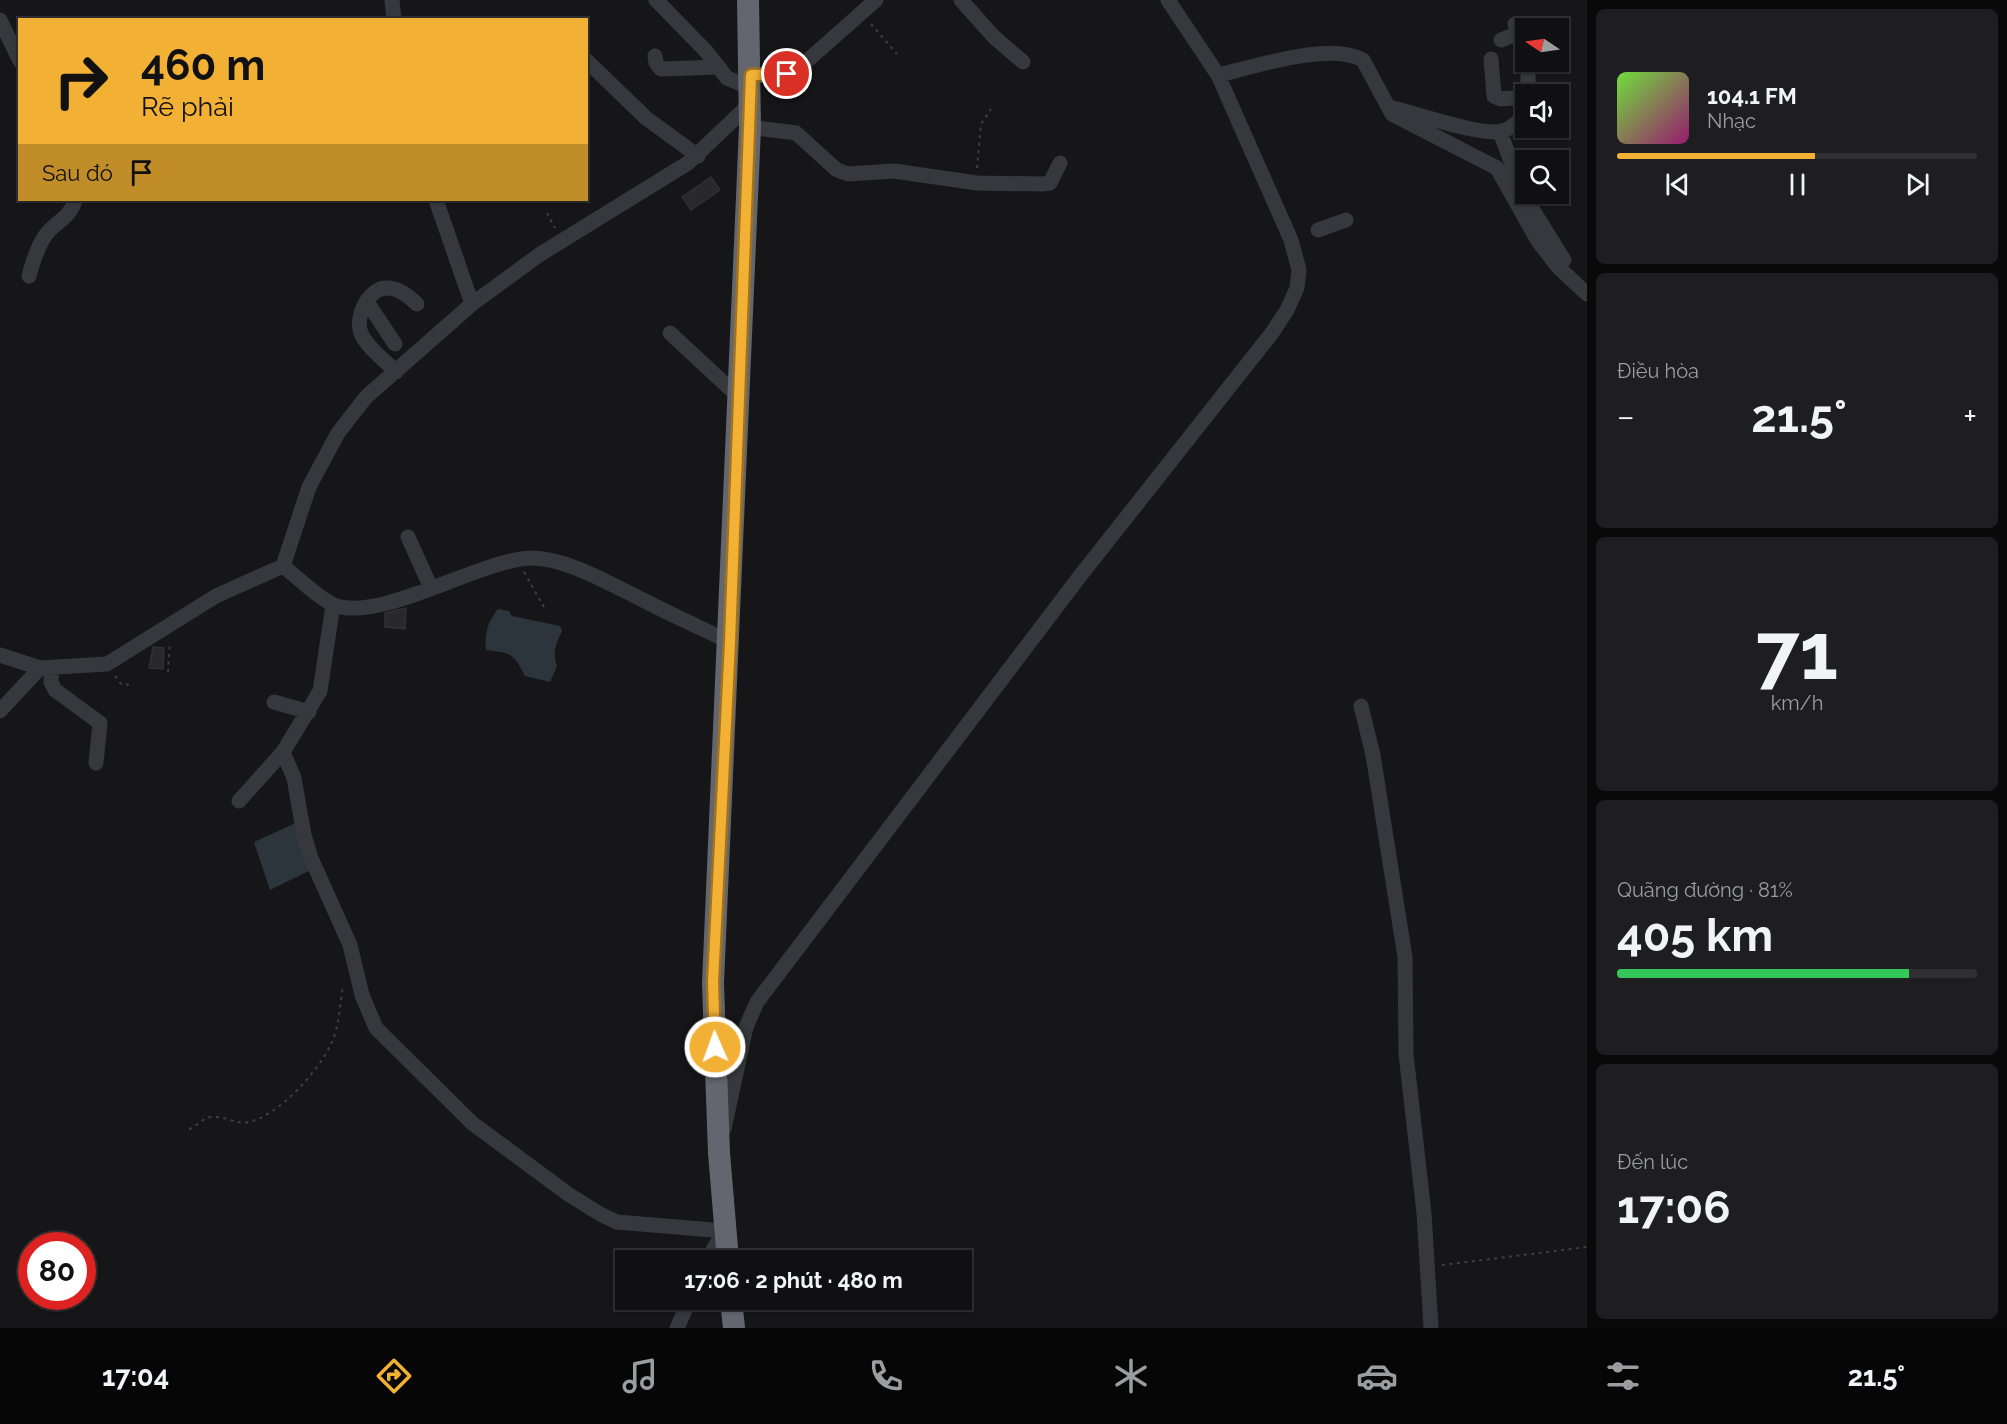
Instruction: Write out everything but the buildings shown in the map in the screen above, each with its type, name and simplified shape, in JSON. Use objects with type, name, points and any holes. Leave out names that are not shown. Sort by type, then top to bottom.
[{"type":"highway","points":[[726,1243],[719,1153],[713,982],[730,642],[750,127],[748,0]]},
{"type":"highway","points":[[732,1310],[734,1328]]},
{"type":"street","points":[[392,0],[394,18]]},
{"type":"street","points":[[656,0],[736,83],[751,89]]},
{"type":"street","points":[[0,655],[46,668],[98,666],[112,662],[216,596],[283,566],[302,505],[329,448],[366,397],[472,304],[539,255],[698,156],[751,89],[798,69],[876,0]]},
{"type":"street","points":[[962,0],[994,37],[1023,62]]},
{"type":"street","points":[[719,1153],[746,1027],[757,1002],[1080,576],[1272,333],[1287,310],[1297,288],[1299,270],[1292,240],[1218,75],[1168,0]]},
{"type":"street","points":[[0,20],[18,57]]},
{"type":"street","points":[[1501,40],[1515,36]]},
{"type":"street","points":[[1218,75],[1310,54],[1356,56],[1367,64],[1386,107],[1397,117],[1497,168],[1538,241],[1558,267],[1587,294]]},
{"type":"street","points":[[655,57],[661,69],[719,67]]},
{"type":"street","points":[[1491,59],[1494,96],[1501,99],[1515,97]]},
{"type":"street","points":[[588,62],[646,118],[698,156]]},
{"type":"street","points":[[1386,107],[1463,127],[1500,132],[1515,124]]},
{"type":"street","points":[[750,127],[796,133],[828,163],[848,174],[894,171],[977,183],[1050,183],[1060,163]]},
{"type":"street","points":[[1500,132],[1524,196],[1560,255],[1587,282]]},
{"type":"street","points":[[29,276],[41,242],[49,231],[69,215],[75,201]]},
{"type":"street","points":[[436,201],[472,304]]},
{"type":"street","points":[[1292,240],[1346,220]]},
{"type":"street","points":[[396,372],[366,342],[360,332],[362,310],[377,290],[387,288],[404,293],[417,304]]},
{"type":"street","points":[[367,302],[395,344]]},
{"type":"street","points":[[670,333],[739,397]]},
{"type":"street","points":[[408,537],[431,588]]},
{"type":"street","points":[[283,566],[333,605],[363,606],[390,602],[518,561],[532,558],[554,561],[596,577],[730,642]]},
{"type":"street","points":[[239,801],[283,752],[320,691],[333,605]]},
{"type":"street","points":[[0,711],[46,668]]},
{"type":"street","points":[[46,668],[52,687],[100,723],[96,763]]},
{"type":"street","points":[[274,702],[309,712]]},
{"type":"street","points":[[1360,706],[1373,755],[1404,947],[1406,1054],[1431,1328]]},
{"type":"street","points":[[283,752],[294,778],[304,835],[311,858],[350,945],[362,995],[376,1028],[472,1123],[568,1194],[600,1214],[616,1222],[726,1243]]},
{"type":"street","points":[[713,1250],[717,1243],[726,1243]]},
{"type":"street","points":[[676,1328],[685,1310]]},
{"type":"path","points":[[862,13],[897,54]]},
{"type":"path","points":[[977,183],[976,153],[981,124],[991,109]]},
{"type":"path","points":[[518,561],[544,607]]},
{"type":"path","points":[[165,628],[170,645],[168,672]]},
{"type":"path","points":[[112,662],[116,680],[121,684],[132,685]]},
{"type":"path","points":[[189,1129],[204,1119],[214,1116],[239,1123],[248,1122],[274,1110],[286,1100],[320,1062],[332,1043],[343,986]]},
{"type":"path","points":[[1427,1267],[1587,1246]]},
{"type":"shaded area","points":[[498,609],[509,611],[512,616],[560,626],[562,631],[555,652],[557,666],[550,682],[525,676],[518,663],[507,653],[486,650],[488,628]]},
{"type":"shaded area","points":[[298,822],[313,869],[270,890],[254,842]]},
{"type":"route","points":[[715,1047],[713,982],[730,642],[751,75],[787,74]]}]
